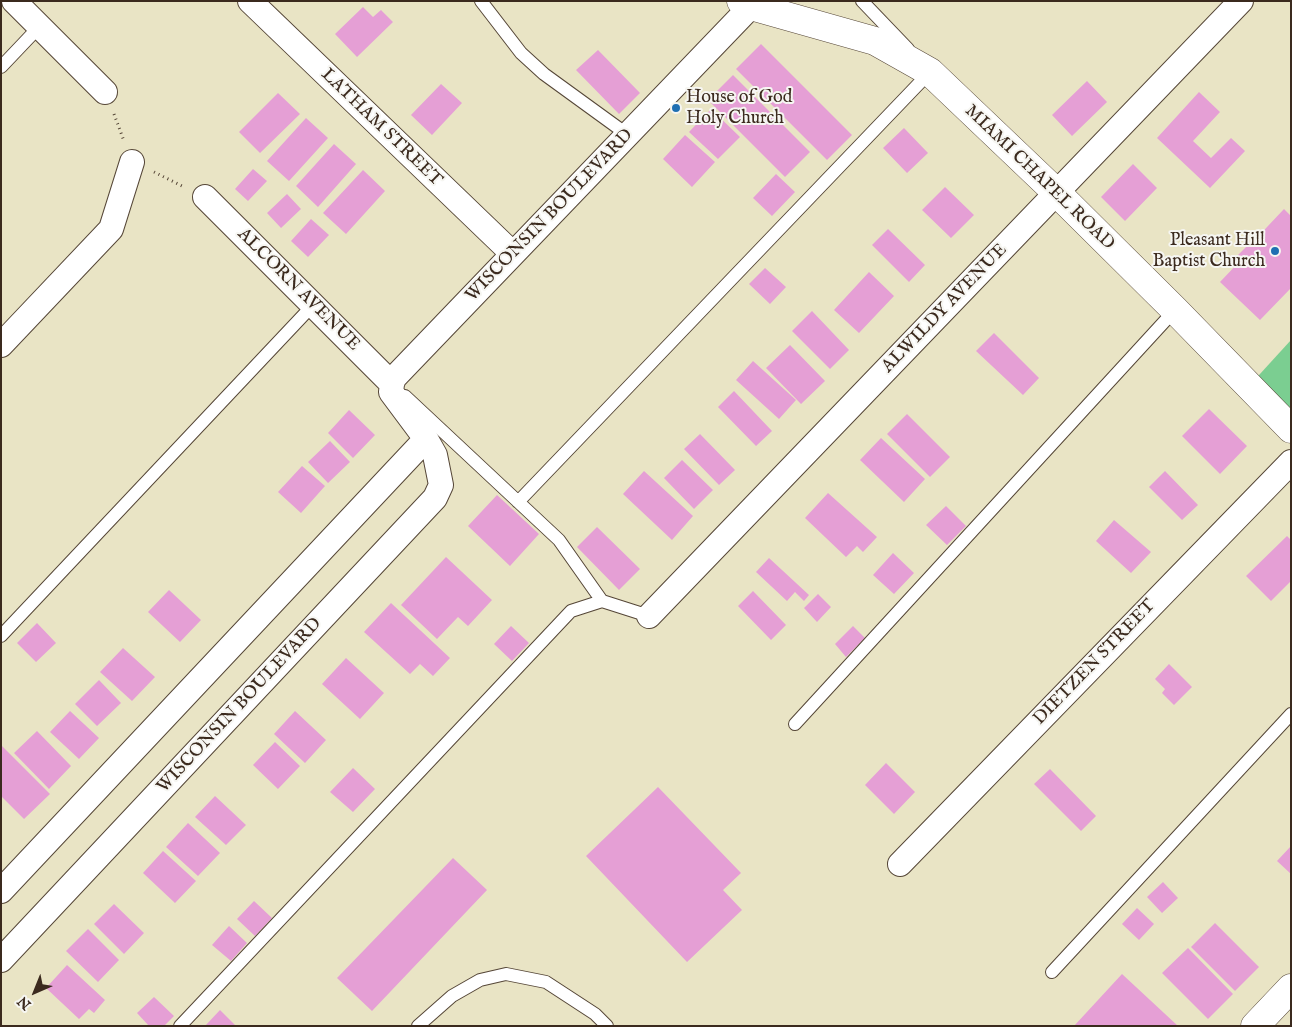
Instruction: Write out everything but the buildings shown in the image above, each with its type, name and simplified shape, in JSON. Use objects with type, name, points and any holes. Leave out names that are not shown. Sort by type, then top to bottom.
[{"type":"street","points":[[14,1],[105,92]]},
{"type":"street","name":"LATHAM STREET","points":[[250,1],[513,254]]},
{"type":"street","name":"ALWILDY AVENUE","points":[[649,616],[1241,1]]},
{"type":"street","name":"WISCONSIN BOULEVARD","points":[[1,960],[435,498],[441,485],[435,455],[426,438],[391,392],[394,378],[628,135],[749,3]]},
{"type":"street","name":"MIAMI CHAPEL ROAD","points":[[749,3],[875,41],[930,72],[1057,193],[1291,429]]},
{"type":"street","points":[[1,345],[111,229],[132,162]]},
{"type":"street","name":"ALCORN AVENUE","points":[[205,197],[392,384]]},
{"type":"street","points":[[1,892],[426,438]]},
{"type":"street","name":"DIETZEN STREET","points":[[900,864],[1291,462]]},
{"type":"street","points":[[1255,1026],[1291,988]]},
{"type":"lane","points":[[481,1],[521,53],[544,74],[628,135]]},
{"type":"lane","points":[[518,502],[930,72],[862,1]]},
{"type":"lane","points":[[1,67],[39,26]]},
{"type":"lane","points":[[1,636],[313,305]]},
{"type":"lane","points":[[795,724],[1175,310]]},
{"type":"lane","points":[[392,384],[559,540],[602,601]]},
{"type":"lane","points":[[180,1026],[571,611],[602,601],[649,616]]},
{"type":"lane","points":[[1052,972],[1291,714]]},
{"type":"lane","points":[[418,1026],[452,996],[480,980],[506,974],[546,982],[595,1014],[607,1026]]},
{"type":"green space","points":[[1291,340],[1291,429],[1249,386]]},
{"type":"place","name":"House of God Holy Church","points":[[676,108]]},
{"type":"place","name":"Pleasant Hill Baptist Church","points":[[1275,251]]}]
